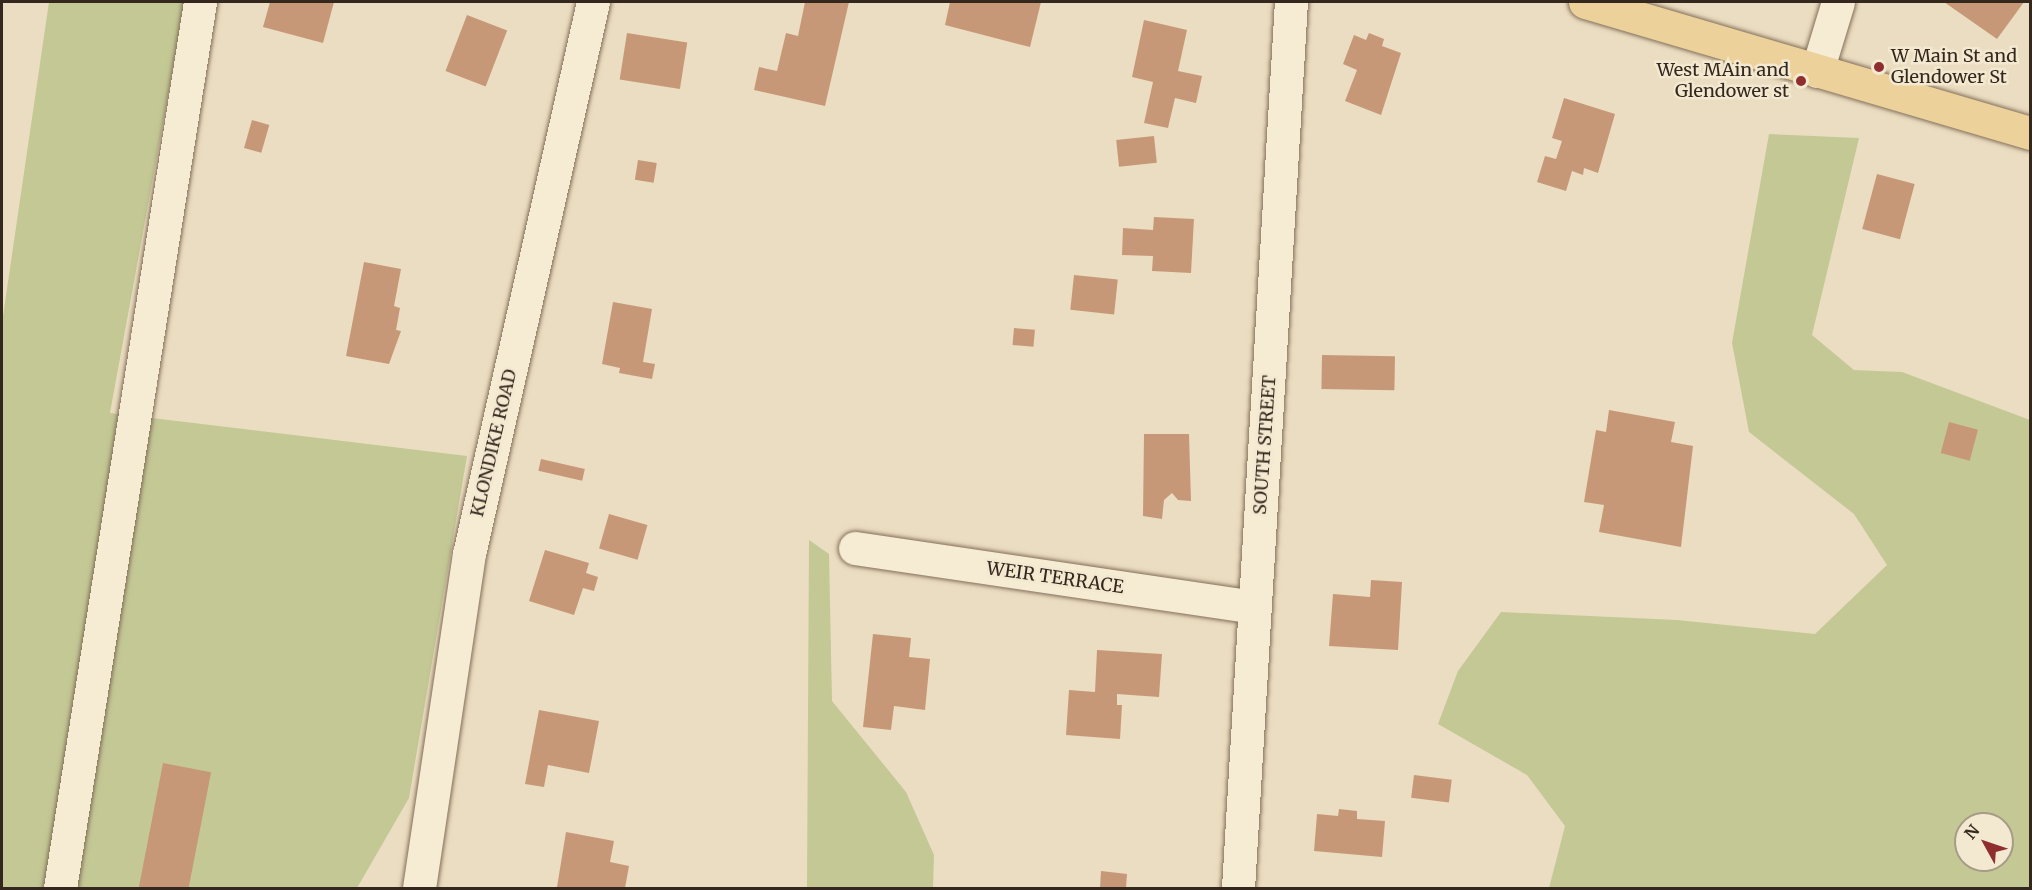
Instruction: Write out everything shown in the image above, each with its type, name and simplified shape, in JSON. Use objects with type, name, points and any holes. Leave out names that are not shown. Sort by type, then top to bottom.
[{"type":"main road","points":[[1585,2],[2031,133]]},
{"type":"street","points":[[60,888],[200,2]]},
{"type":"street","name":"KLONDIKE ROAD","points":[[419,888],[469,554],[593,2]]},
{"type":"street","name":"SOUTH STREET","points":[[1238,888],[1291,2]]},
{"type":"street","points":[[1817,71],[1838,2]]},
{"type":"street","name":"WEIR TERRACE","points":[[855,549],[1254,607]]},
{"type":"green space","points":[[49,2],[185,2],[110,413],[467,456],[409,798],[357,888],[2,888],[2,323]]},
{"type":"green space","points":[[1769,134],[1859,138],[1812,335],[1854,370],[1902,372],[2030,420],[2030,888],[1549,888],[1565,826],[1527,775],[1438,724],[1458,671],[1501,612],[1677,620],[1815,634],[1887,565],[1854,514],[1749,432],[1732,343]]},
{"type":"green space","points":[[809,540],[829,554],[832,701],[906,792],[934,855],[933,888],[807,888]]},
{"type":"building","points":[[270,2],[334,2],[323,43],[263,27]]},
{"type":"building","points":[[805,2],[849,2],[825,106],[754,90],[759,67],[777,71],[786,33],[798,36]]},
{"type":"building","points":[[950,2],[1041,2],[1030,47],[945,25]]},
{"type":"building","points":[[1944,2],[2024,2],[1997,39]]},
{"type":"building","points":[[467,15],[507,30],[486,86],[445,71]]},
{"type":"building","points":[[1144,20],[1187,30],[1178,71],[1202,76],[1196,103],[1175,98],[1168,128],[1144,123],[1153,82],[1132,77]]},
{"type":"building","points":[[627,33],[687,43],[680,89],[620,79]]},
{"type":"building","points":[[1369,33],[1384,39],[1382,46],[1401,53],[1381,115],[1345,101],[1357,70],[1343,64],[1354,35],[1366,40]]},
{"type":"building","points":[[1564,98],[1615,114],[1598,173],[1584,168],[1583,175],[1572,171],[1566,191],[1537,182],[1545,156],[1556,159],[1562,141],[1552,138]]},
{"type":"building","points":[[252,120],[269,125],[261,153],[244,148]]},
{"type":"building","points":[[1154,136],[1157,163],[1119,167],[1116,140]]},
{"type":"building","points":[[638,160],[657,163],[654,183],[635,180]]},
{"type":"building","points":[[1877,174],[1915,184],[1900,239],[1862,229]]},
{"type":"building","points":[[1154,217],[1194,219],[1191,273],[1152,271],[1153,256],[1122,255],[1123,228],[1153,230]]},
{"type":"building","points":[[364,262],[401,269],[394,306],[400,308],[396,330],[401,331],[389,364],[346,356]]},
{"type":"building","points":[[1074,275],[1118,280],[1114,314],[1070,310]]},
{"type":"building","points":[[613,302],[652,309],[643,362],[655,364],[652,379],[619,373],[620,368],[602,364]]},
{"type":"building","points":[[1014,328],[1035,330],[1033,347],[1013,345]]},
{"type":"building","points":[[1322,355],[1395,356],[1394,390],[1321,389]]},
{"type":"building","points":[[1609,410],[1675,422],[1671,442],[1693,446],[1681,547],[1599,532],[1604,505],[1584,502],[1596,430],[1606,432]]},
{"type":"building","points":[[1949,422],[1978,430],[1970,461],[1941,453]]},
{"type":"building","points":[[1144,434],[1189,434],[1191,501],[1178,500],[1172,493],[1164,500],[1162,519],[1143,516]]},
{"type":"building","points":[[541,459],[585,469],[582,481],[538,471]]},
{"type":"building","points":[[609,514],[647,525],[638,560],[599,549]]},
{"type":"building","points":[[545,550],[589,563],[586,573],[598,577],[594,591],[583,588],[574,615],[529,601]]},
{"type":"building","points":[[1371,580],[1402,582],[1398,650],[1329,646],[1333,594],[1370,597]]},
{"type":"building","points":[[873,634],[911,638],[909,657],[930,659],[925,710],[894,706],[891,730],[863,727]]},
{"type":"building","points":[[1097,650],[1162,654],[1159,697],[1117,694],[1117,705],[1122,705],[1120,739],[1066,735],[1069,690],[1095,692]]},
{"type":"building","points":[[539,710],[599,721],[589,773],[548,765],[544,787],[525,784]]},
{"type":"building","points":[[163,763],[211,772],[189,888],[139,888]]},
{"type":"building","points":[[1414,775],[1452,780],[1449,802],[1411,798]]},
{"type":"building","points":[[1339,809],[1357,811],[1357,819],[1385,821],[1382,857],[1314,851],[1317,814],[1338,816]]},
{"type":"building","points":[[566,832],[614,841],[610,862],[629,866],[625,888],[557,887]]},
{"type":"building","points":[[1101,871],[1127,874],[1126,888],[1100,888]]},
{"type":"place","name":"W Main St and Glendower St","points":[[1879,67]]},
{"type":"place","name":"West MAin and Glendower st","points":[[1801,81]]}]
